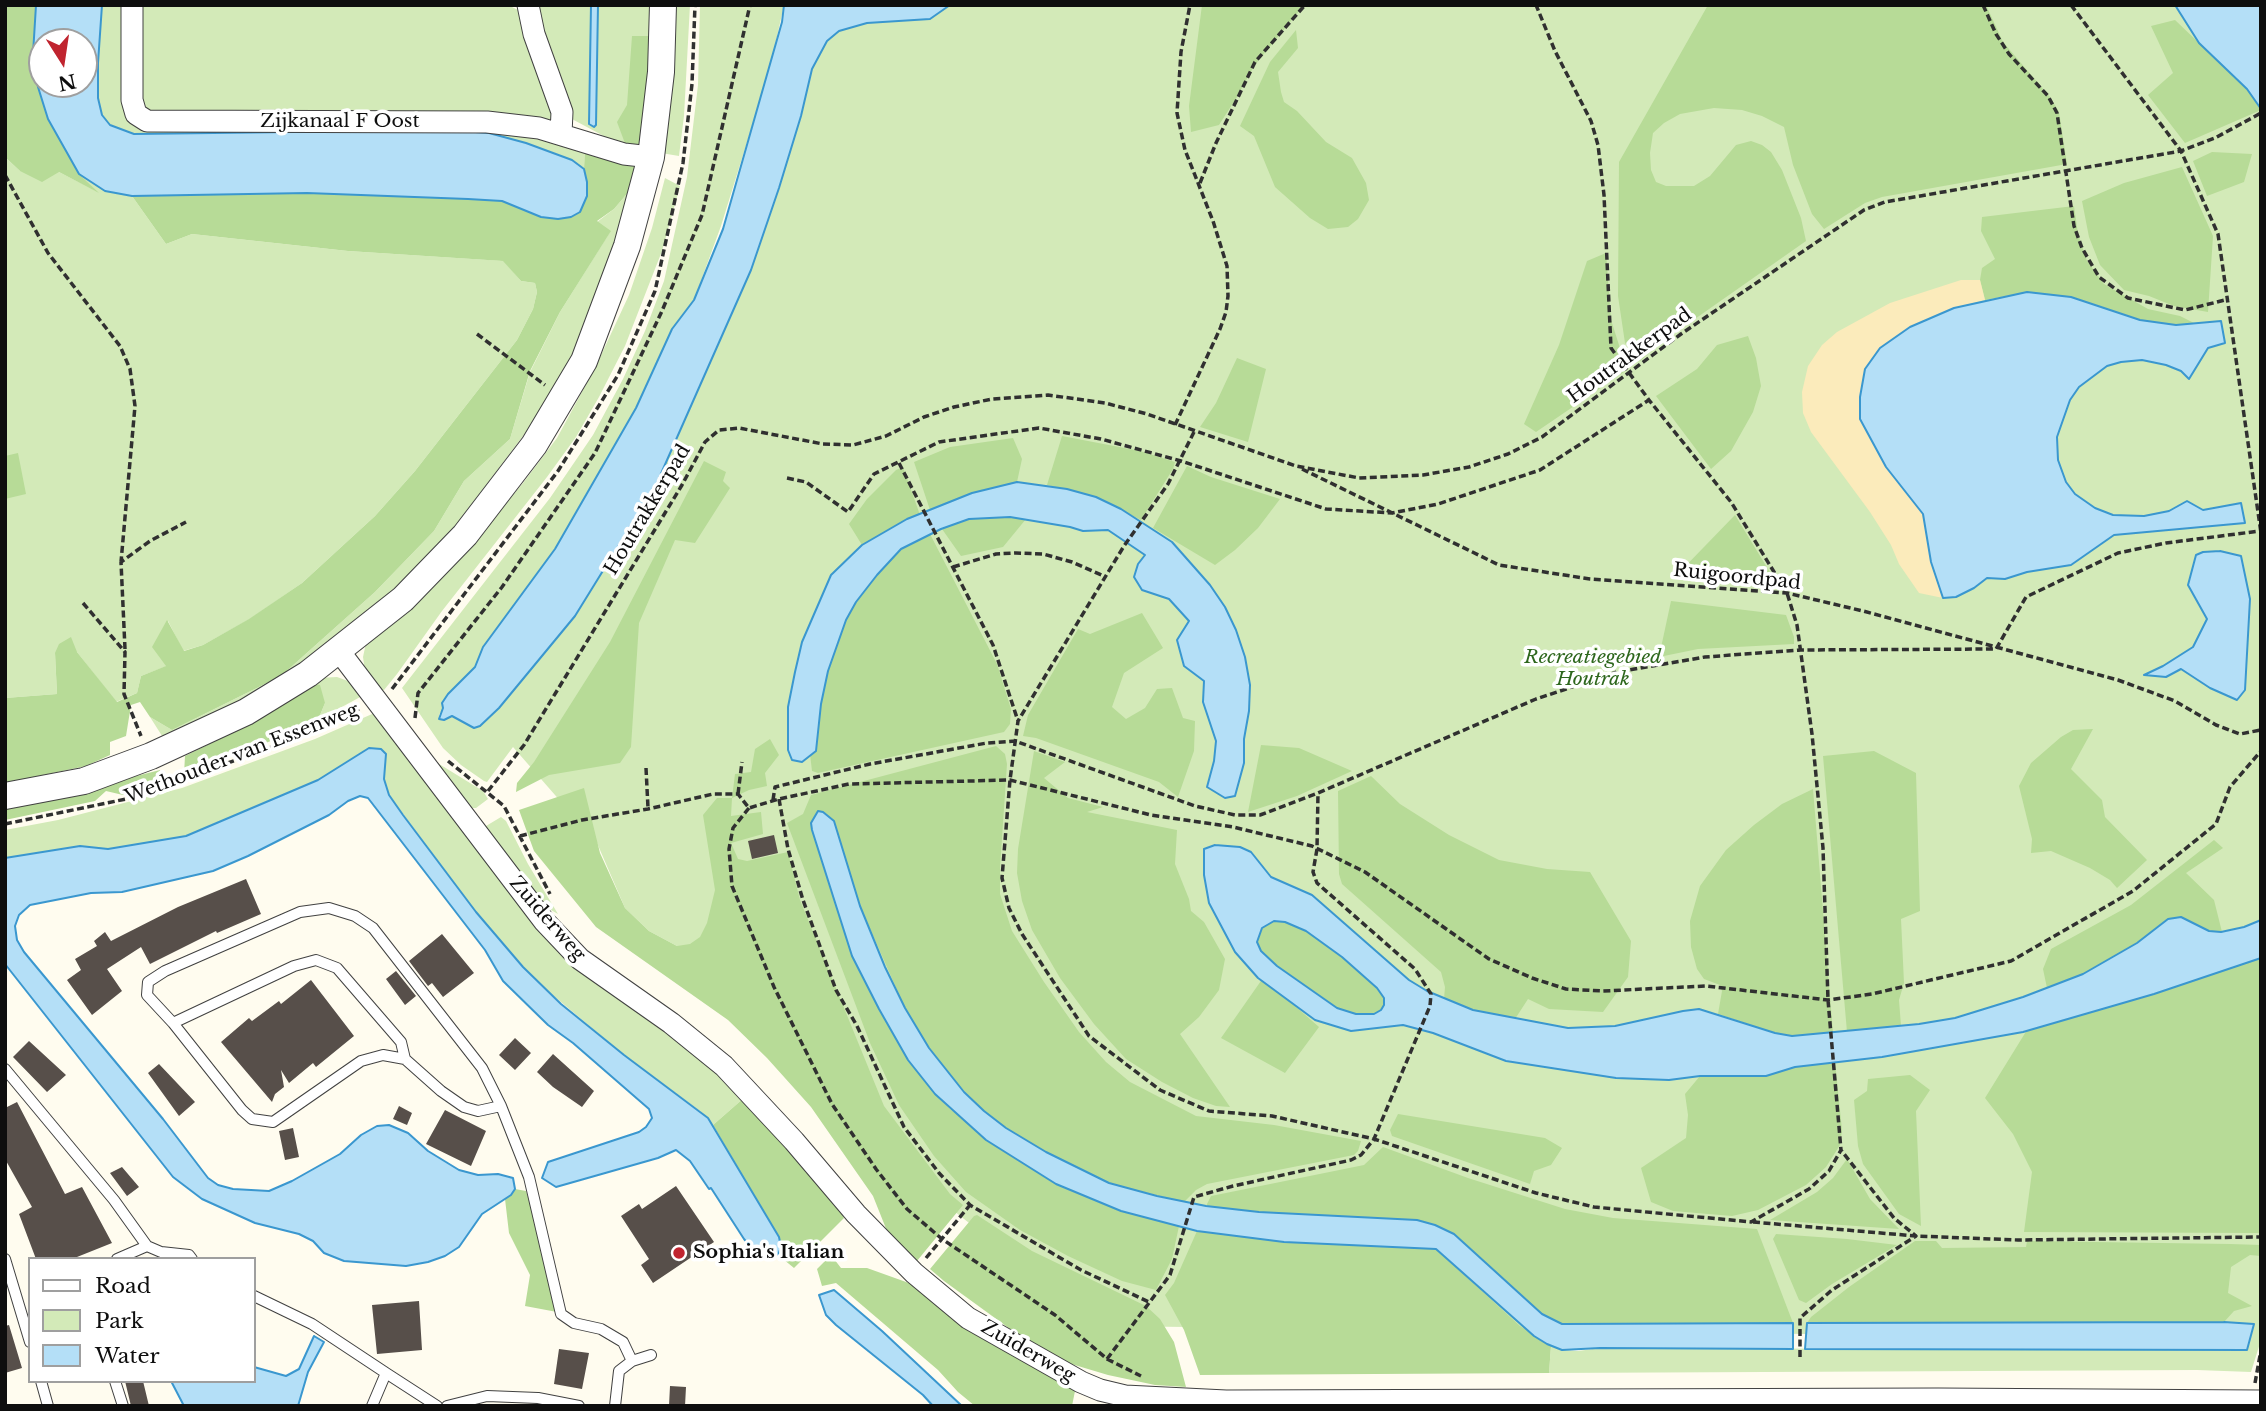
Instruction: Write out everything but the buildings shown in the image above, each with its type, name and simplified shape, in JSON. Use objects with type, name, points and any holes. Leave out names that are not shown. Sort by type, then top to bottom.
[{"type":"street","name":"Zijkanaal F Oost","points":[[132,5],[132,100],[136,114],[147,121],[467,121],[513,124],[561,134],[624,154],[651,158]]},
{"type":"street","points":[[528,5],[534,34],[562,112],[561,134]]},
{"type":"street","name":"Wethouder van Essenweg","points":[[5,796],[84,781],[151,756],[246,712],[293,684],[339,650],[402,599],[465,535],[534,445],[563,397],[583,361],[627,246],[651,158],[661,72],[663,5]]},
{"type":"street","name":"Zuiderweg","points":[[339,650],[384,696],[544,921],[579,959],[671,1023],[724,1066],[794,1141],[856,1214],[914,1273],[968,1318],[1100,1390],[1125,1396],[1226,1401],[1938,1399],[2255,1402]]},
{"type":"lane","points":[[502,1106],[478,1111],[464,1107],[441,1091],[405,1059],[383,1055],[362,1061],[273,1122],[252,1119],[148,995],[148,982],[165,971],[300,912],[329,908],[355,916],[373,928],[482,1069],[502,1106],[529,1177],[561,1314],[574,1323],[601,1329],[623,1342],[632,1361]]},
{"type":"lane","points":[[173,1023],[294,966],[316,960],[337,968],[401,1042],[405,1059]]},
{"type":"lane","points":[[5,1069],[114,1200],[147,1246],[161,1252],[190,1257]]},
{"type":"lane","points":[[122,1257],[147,1246]]},
{"type":"lane","points":[[5,1259],[28,1335]]},
{"type":"lane","points":[[256,1297],[312,1324],[437,1406]]},
{"type":"lane","points":[[615,1406],[619,1371],[632,1361],[651,1355]]},
{"type":"lane","points":[[372,1406],[386,1373]]},
{"type":"lane","points":[[42,1383],[48,1406]]},
{"type":"lane","points":[[116,1383],[123,1406]]},
{"type":"lane","points":[[447,1406],[487,1396],[538,1398],[579,1406]]},
{"type":"path","points":[[683,163],[692,84],[695,5]]},
{"type":"path","points":[[415,719],[418,693],[502,587],[595,453],[662,311],[702,215],[750,5]]},
{"type":"path","points":[[1175,425],[1220,329],[1228,296],[1227,266],[1185,150],[1177,113],[1181,52],[1190,5]]},
{"type":"path","points":[[1199,184],[1255,62],[1305,5]]},
{"type":"path","points":[[1536,5],[1555,51],[1591,121],[1598,145],[1604,195],[1611,348],[1648,400],[1731,502],[1787,593],[1797,625],[1823,848],[1828,1000],[1841,1150],[1894,1218],[1916,1237]]},
{"type":"path","points":[[1983,5],[1996,34],[2009,54],[2048,96],[2052,104],[2059,125],[2074,226],[2082,248],[2099,276],[2128,298],[2185,310],[2229,299]]},
{"type":"path","points":[[773,801],[775,787],[870,764],[987,743],[1015,741],[1195,806],[1235,815],[1260,815],[1318,793],[1536,699],[1617,672],[1705,657],[1800,650],[1996,649],[2026,597],[2118,554],[2166,543],[2261,533],[2218,234],[2181,151],[2071,5]]},
{"type":"path","name":"Houtrakkerpad","points":[[488,791],[524,745],[682,485],[705,442],[719,430],[739,428],[823,444],[853,445],[886,436],[925,417],[954,407],[992,399],[1048,395],[1105,403],[1147,414],[1296,467],[1359,478],[1423,475],[1469,467],[1508,454],[1542,437],[1681,334],[1864,210],[1885,202],[2181,151],[2215,138],[2261,113]]},
{"type":"path","points":[[5,175],[48,253],[120,346],[130,369],[135,406],[121,562],[124,694],[151,756]]},
{"type":"path","points":[[477,334],[563,397]]},
{"type":"path","points":[[787,478],[806,482],[848,512],[874,474],[939,442],[1039,428],[1101,439],[1181,461],[1326,509],[1392,513],[1438,504],[1540,470],[1648,400]]},
{"type":"path","points":[[1194,432],[1168,484],[1124,546],[1018,721],[1002,878],[1009,908],[1022,934],[1089,1036],[1160,1090],[1209,1111],[1272,1116],[1374,1139],[1536,1193],[1594,1207],[1916,1237],[2018,1240],[2261,1237]]},
{"type":"path","points":[[899,463],[993,645],[1018,721]]},
{"type":"path","name":"Ruigoordpad","points":[[1296,467],[1499,565],[1590,579],[1787,593],[2118,680],[2175,701],[2216,725],[2239,734],[2261,730]]},
{"type":"path","points":[[121,562],[150,541],[186,522]]},
{"type":"path","points":[[953,567],[996,554],[1016,552],[1053,557],[1106,577]]},
{"type":"path","points":[[83,603],[125,652]]},
{"type":"path","name":"Wethouder van Essenweg","points":[[5,824],[131,798],[272,747],[384,696]]},
{"type":"path","points":[[407,709],[420,726]]},
{"type":"path","points":[[1318,793],[1317,849],[1313,872],[1317,883],[1415,969],[1431,995],[1430,1006],[1374,1139],[1361,1155],[1352,1160],[1194,1197],[1170,1275],[1107,1359],[1032,1298],[943,1239],[907,1209],[832,1104],[774,987],[733,886],[729,868],[733,828],[748,808],[849,784],[1010,780],[1151,815],[1233,827],[1317,849],[1365,872],[1489,959],[1566,989],[1603,991],[1706,986],[1828,1000],[1872,994],[2011,961],[2078,923],[2133,891],[2216,824],[2230,788],[2261,751]]},
{"type":"path","points":[[444,756],[504,806],[520,836],[582,820],[713,794],[738,794]]},
{"type":"path","points":[[742,762],[738,794],[748,808]]},
{"type":"path","points":[[646,768],[648,809]]},
{"type":"path","points":[[779,799],[788,849],[803,900],[836,990],[857,1026],[904,1126],[939,1173],[970,1205],[1081,1270],[1149,1302]]},
{"type":"path","points":[[1751,1222],[1809,1189],[1829,1171],[1841,1150]]},
{"type":"path","points":[[914,1273],[970,1205]]},
{"type":"path","points":[[1800,1357],[1800,1318],[1832,1290],[1916,1237]]},
{"type":"path","points":[[2255,1402],[2261,1350]]},
{"type":"green space","points":[[5,5],[36,5],[35,28],[28,28],[28,98],[43,98],[79,174],[99,193],[59,172],[42,182],[20,171],[5,157]]},
{"type":"green space","points":[[102,5],[125,5],[128,112],[483,126],[585,147],[584,169],[560,155],[526,143],[449,130],[134,134],[110,125],[102,116],[98,98]]},
{"type":"green space","points":[[139,5],[508,5],[520,11],[554,102],[552,118],[546,122],[165,118],[140,107]]},
{"type":"green space","points":[[535,5],[655,5],[642,152],[615,142],[570,118]]},
{"type":"green space","points":[[673,5],[690,5],[679,156],[661,153]]},
{"type":"green space","name":"Recreatiegebied Houtrak","points":[[700,5],[784,5],[770,68],[721,226],[694,300],[651,375],[636,408],[555,549],[483,647],[475,667],[442,703],[443,708],[439,715],[444,720],[451,716],[474,728],[683,379],[821,5],[2261,5],[2261,1340],[2251,1372],[1549,1373],[1551,1346],[1578,1351],[1600,1348],[2247,1350],[2249,1339],[1100,1326],[837,1119],[677,946],[649,931],[625,908],[597,843],[513,747],[487,782],[484,781],[443,748],[402,688],[550,498],[593,435],[645,331],[664,281],[687,177],[698,85]]},
{"type":"green space","points":[[1202,5],[1304,5],[1254,66],[1219,125],[1191,132],[1189,106]]},
{"type":"green space","points":[[1708,5],[1986,5],[2003,42],[2050,97],[2059,112],[2067,164],[1882,197],[1865,203],[1824,229],[1812,214],[1793,165],[1784,127],[1742,110],[1714,108],[1680,114],[1653,133],[1651,170],[1656,182],[1666,186],[1694,186],[1710,176],[1736,145],[1751,141],[1762,145],[1771,152],[1782,170],[1801,218],[1806,241],[1662,342],[1640,361],[1625,343],[1618,296],[1619,162]]},
{"type":"green space","points":[[2175,20],[2247,89],[2261,110],[2185,143],[2148,95],[2173,73],[2151,26]]},
{"type":"green space","points":[[1296,30],[1298,48],[1278,72],[1281,92],[1284,102],[1297,111],[1326,142],[1352,158],[1366,183],[1369,200],[1358,219],[1348,227],[1328,229],[1310,218],[1275,187],[1254,136],[1240,126],[1270,62]]},
{"type":"green space","points":[[632,36],[653,36],[642,140],[638,148],[626,146],[617,122],[627,105]]},
{"type":"green space","points":[[585,147],[636,166],[631,189],[614,209],[597,221],[611,231],[560,312],[530,371],[510,439],[464,481],[434,531],[375,592],[281,676],[172,730],[150,717],[140,702],[131,705],[126,736],[110,742],[110,755],[86,766],[5,783],[5,698],[57,694],[55,653],[59,644],[71,637],[77,652],[117,702],[137,693],[141,676],[166,666],[152,647],[167,620],[184,651],[203,645],[249,619],[302,583],[375,516],[415,471],[517,340],[533,309],[537,292],[535,283],[521,281],[503,261],[348,251],[192,234],[166,244],[132,196],[307,193],[468,199],[502,201],[541,217],[587,182],[584,169]]},
{"type":"green space","points":[[2212,152],[2252,154],[2244,182],[2207,196],[2193,161]]},
{"type":"green space","points":[[5,157],[20,171],[59,172],[96,191],[79,174],[105,191],[132,196],[166,244],[192,234],[348,251],[504,261],[521,281],[535,283],[537,292],[533,309],[517,340],[415,471],[375,516],[302,583],[250,619],[203,645],[183,651],[168,621],[167,666],[141,676],[137,693],[116,702],[77,652],[55,653],[57,694],[5,698]]},
{"type":"green space","points":[[2182,167],[2213,236],[2208,312],[2174,306],[2124,290],[2100,265],[2089,237],[2082,201],[2124,183]]},
{"type":"green space","points":[[665,178],[680,186],[662,251],[625,346],[599,397],[576,437],[547,477],[442,611],[397,674],[384,690],[374,689],[365,671],[363,657],[366,643],[483,531],[557,438],[596,366],[629,295],[652,228]]},
{"type":"green space","points":[[631,189],[586,334],[558,385],[456,525],[392,593],[301,669],[164,739],[150,717],[172,730],[281,676],[375,592],[434,531],[464,481],[510,439],[530,372],[560,312],[610,232],[597,222],[614,209]]},
{"type":"green space","points":[[2074,206],[2078,234],[2087,261],[2104,284],[2148,309],[2180,316],[2196,324],[2176,325],[2140,320],[2071,297],[2027,292],[1985,300],[1980,280],[1982,268],[1995,259],[1981,231],[1982,217]]},
{"type":"green space","points":[[1606,253],[1611,320],[1627,370],[1536,432],[1524,424],[1559,345],[1587,261]]},
{"type":"green space","points":[[1748,336],[1756,358],[1761,386],[1753,412],[1731,451],[1711,469],[1656,396],[1697,369],[1717,345]]},
{"type":"green space","points":[[1237,358],[1266,369],[1248,442],[1200,427],[1216,403]]},
{"type":"green space","points":[[1062,436],[1140,451],[1175,462],[1141,520],[1096,497],[1047,485]]},
{"type":"green space","points":[[1013,438],[1022,459],[1017,482],[972,493],[930,510],[914,462],[950,447]]},
{"type":"green space","points":[[18,453],[26,494],[5,499],[5,456]]},
{"type":"green space","points":[[704,461],[726,472],[723,481],[730,488],[695,543],[675,540],[639,623],[631,747],[620,763],[549,775],[516,792],[517,783],[534,762],[610,642]]},
{"type":"green space","points":[[1187,466],[1211,477],[1280,499],[1258,528],[1215,565],[1153,528]]},
{"type":"green space","points":[[903,467],[920,515],[862,545],[849,524],[867,499],[896,470]]},
{"type":"green space","points":[[1735,515],[1779,587],[1673,579]]},
{"type":"green space","points":[[969,519],[1026,519],[1003,547],[961,556],[942,529]]},
{"type":"green space","points":[[930,534],[997,664],[1011,709],[1010,724],[1004,732],[818,773],[812,771],[810,754],[816,751],[828,671],[846,620],[856,602],[901,549]]},
{"type":"green space","points":[[1671,601],[1786,615],[1794,644],[1698,649],[1659,657]]},
{"type":"green space","points":[[1142,613],[1163,648],[1124,673],[1112,707],[1126,719],[1145,708],[1157,689],[1172,688],[1183,718],[1195,721],[1194,751],[1178,797],[1159,782],[1036,738],[1023,736],[1028,715],[1078,629],[1090,634]]},
{"type":"green space","points":[[337,677],[348,681],[362,696],[318,720],[325,703],[285,699],[318,678]]},
{"type":"green space","points":[[314,684],[320,685],[325,703],[318,720],[284,736],[184,774],[185,756],[258,720]]},
{"type":"green space","points":[[379,711],[512,894],[683,1039],[745,1097],[713,1125],[700,1111],[624,1055],[536,981],[476,912],[389,795],[384,779],[386,754],[381,749],[369,748],[318,780],[186,836],[108,849],[80,846],[5,858],[5,830],[58,820],[182,788],[315,739]]},
{"type":"green space","points":[[2093,729],[2071,769],[2102,800],[2105,817],[2147,860],[2117,888],[2110,880],[2090,868],[2051,851],[2031,853],[2032,839],[2019,786],[2031,763],[2061,737],[2073,730]]},
{"type":"green space","points":[[770,739],[779,755],[765,773],[767,786],[732,798],[735,774],[751,772],[755,749]]},
{"type":"green space","points":[[1261,745],[1299,748],[1352,771],[1297,796],[1248,812]]},
{"type":"green space","points":[[996,746],[1005,754],[1007,764],[1000,894],[1012,931],[1079,1032],[1106,1062],[1130,1082],[1196,1116],[1274,1125],[1361,1141],[1354,1155],[1207,1184],[1184,1202],[1108,1183],[1067,1164],[1006,1128],[984,1111],[951,1077],[929,1048],[905,1008],[860,906],[834,822],[823,812],[820,857],[852,956],[908,1060],[951,1110],[1056,1184],[1121,1211],[1179,1226],[1172,1259],[1156,1290],[1122,1281],[1020,1230],[966,1192],[934,1156],[899,1105],[870,1043],[787,823],[803,814],[811,795]]},
{"type":"green space","points":[[1034,751],[1065,762],[1044,778],[1068,798],[1103,807],[1087,812],[1177,830],[1175,864],[1191,911],[1204,922],[1225,959],[1219,990],[1199,1017],[1180,1034],[1230,1107],[1216,1106],[1193,1098],[1126,1059],[1094,1024],[1060,978],[1032,930],[1022,901],[1017,873],[1018,849]]},
{"type":"green space","points":[[1874,751],[1916,773],[1920,911],[1901,919],[1904,983],[1899,1000],[1901,1026],[1847,1032],[1823,756]]},
{"type":"green space","points":[[431,759],[483,791],[488,799],[476,808],[469,808]]},
{"type":"green space","points":[[160,770],[162,780],[123,795],[106,791],[95,801],[5,820],[5,804],[69,793]]},
{"type":"green space","points":[[1371,776],[1400,804],[1449,835],[1499,860],[1547,869],[1590,872],[1631,941],[1628,977],[1603,1012],[1549,1009],[1528,999],[1515,1019],[1473,1010],[1444,999],[1445,987],[1441,972],[1342,884],[1339,874],[1338,791]]},
{"type":"green space","points":[[584,788],[600,853],[625,908],[649,931],[677,946],[690,944],[700,937],[707,923],[715,890],[703,815],[717,798],[732,798],[731,816],[761,812],[763,834],[731,843],[738,859],[747,861],[788,852],[800,900],[884,1106],[950,1194],[963,1205],[912,1267],[891,1241],[873,1196],[811,1107],[728,1020],[596,927],[534,851],[519,810]]},
{"type":"green space","points":[[1813,789],[1833,1033],[1792,1036],[1718,1014],[1722,991],[1720,985],[1704,979],[1697,969],[1691,947],[1690,921],[1700,886],[1726,850],[1782,804]]},
{"type":"green space","points":[[501,817],[506,821],[558,914],[542,905],[487,834],[486,826]]},
{"type":"green space","points":[[2214,840],[2223,848],[2186,873],[2214,900],[2222,932],[2209,931],[2181,917],[2168,919],[2137,943],[2101,965],[2047,988],[2043,969],[2051,949],[2131,905]]},
{"type":"green space","points":[[1274,921],[1285,922],[1306,931],[1342,957],[1377,988],[1384,998],[1381,1010],[1375,1014],[1356,1014],[1337,1008],[1277,966],[1261,951],[1257,942],[1262,928]]},
{"type":"green space","points":[[2261,958],[2261,1233],[2024,1232],[2032,1172],[2013,1134],[1985,1098],[2027,1030],[2154,994]]},
{"type":"green space","points":[[1263,978],[1319,1027],[1285,1073],[1221,1038]]},
{"type":"green space","points":[[1835,1062],[1842,1130],[1840,1145],[1826,1167],[1806,1185],[1758,1210],[1732,1216],[1673,1211],[1651,1202],[1641,1168],[1686,1138],[1688,1115],[1685,1094],[1700,1076],[1766,1076],[1795,1067]]},
{"type":"green space","points":[[1910,1075],[1930,1090],[1916,1111],[1921,1226],[1899,1214],[1863,1164],[1858,1146],[1854,1100],[1867,1091],[1868,1079]]},
{"type":"green space","points":[[745,1097],[835,1201],[844,1218],[794,1268],[778,1255],[781,1247],[779,1237],[713,1125]]},
{"type":"green space","points":[[1398,1114],[1545,1138],[1562,1148],[1551,1165],[1534,1171],[1530,1184],[1392,1136],[1390,1130]]},
{"type":"green space","points":[[1383,1147],[1565,1209],[1613,1218],[1757,1229],[1793,1323],[1562,1324],[1542,1314],[1454,1234],[1435,1225],[1417,1220],[1259,1212],[1206,1206],[1211,1196],[1364,1165]]},
{"type":"green space","points":[[1847,1159],[1870,1199],[1899,1229],[1770,1220],[1817,1192],[1833,1178]]},
{"type":"green space","points":[[515,1189],[526,1191],[557,1312],[525,1306],[530,1275],[509,1233],[505,1199]]},
{"type":"green space","points":[[977,1215],[1032,1251],[1146,1306],[1160,1319],[1174,1342],[1186,1387],[1155,1385],[1068,1363],[1028,1342],[944,1281],[930,1269]]},
{"type":"green space","points":[[1197,1231],[1284,1242],[1436,1249],[1520,1326],[1551,1346],[1549,1373],[1200,1375],[1184,1330],[1165,1295],[1174,1283]]},
{"type":"green space","points":[[1776,1234],[1897,1245],[1806,1303],[1799,1300],[1773,1239]]},
{"type":"green space","points":[[1915,1241],[1936,1241],[1942,1248],[2026,1247],[2027,1241],[2261,1245],[2261,1256],[2250,1255],[2231,1267],[2228,1293],[2252,1306],[2234,1311],[2224,1322],[1807,1323],[1849,1287]]},
{"type":"green space","points":[[831,1255],[841,1268],[867,1268],[920,1287],[1076,1386],[1072,1406],[975,1406],[938,1370],[836,1283],[822,1286],[817,1269]]},
{"type":"sand","points":[[1961,280],[1980,280],[1985,300],[1954,308],[1910,327],[1880,348],[1908,491],[1923,514],[1943,598],[1919,593],[1899,564],[1891,545],[1870,512],[1811,432],[1803,413],[1802,392],[1808,366],[1822,345],[1837,332],[1890,303]]},
{"type":"water","points":[[36,5],[102,5],[98,63],[98,28],[35,28]]},
{"type":"water","points":[[591,5],[598,5],[594,127],[589,124]]},
{"type":"water","points":[[784,5],[950,5],[930,19],[867,23],[839,31],[827,41],[812,69],[801,116],[751,270],[656,485],[575,616],[499,708],[480,726],[474,728],[452,716],[439,719],[442,703],[448,694],[475,667],[483,647],[555,549],[636,408],[672,329],[694,300],[723,229],[782,22]]},
{"type":"water","points":[[2175,5],[2261,5],[2261,109],[2247,89],[2199,43]]},
{"type":"water","points":[[41,98],[98,98],[102,115],[110,125],[134,134],[449,130],[489,133],[572,160],[584,169],[587,196],[580,212],[558,219],[541,217],[502,201],[468,199],[307,193],[132,196],[105,191],[79,174],[48,119]]},
{"type":"water","points":[[2027,292],[2071,297],[2140,320],[2176,325],[2221,321],[2225,343],[2208,348],[2189,379],[2181,371],[2142,360],[2107,366],[2079,387],[2070,400],[2057,437],[2058,460],[2066,482],[2075,494],[2095,508],[2113,515],[2144,516],[2169,511],[2187,501],[2203,510],[2241,503],[2245,523],[2114,535],[2071,565],[2027,572],[2005,579],[1987,578],[1956,597],[1943,598],[1931,562],[1923,514],[1886,467],[1860,419],[1860,397],[1865,369],[1880,348],[1910,327],[1954,308]]},
{"type":"water","points":[[1017,482],[1067,489],[1096,497],[1121,509],[1172,542],[1210,585],[1236,630],[1250,685],[1244,763],[1235,796],[1225,798],[1207,787],[1216,741],[1203,702],[1204,681],[1184,666],[1177,640],[1189,621],[1169,599],[1142,590],[1134,577],[1138,564],[1145,555],[1108,530],[1083,531],[1010,517],[969,519],[941,529],[901,549],[877,575],[846,620],[828,671],[816,751],[802,762],[792,760],[788,750],[788,707],[795,672],[802,642],[831,575],[862,545],[907,519],[972,493]]},
{"type":"water","points":[[2220,551],[2241,556],[2250,599],[2245,690],[2237,700],[2210,688],[2181,669],[2166,677],[2144,675],[2193,647],[2207,619],[2188,585],[2196,555]]},
{"type":"water","points":[[369,748],[381,749],[386,754],[384,779],[389,795],[403,815],[476,912],[523,967],[561,1004],[708,1118],[779,1237],[781,1247],[778,1255],[756,1253],[711,1188],[709,1189],[690,1161],[676,1150],[658,1158],[556,1187],[542,1178],[548,1162],[639,1132],[652,1118],[649,1109],[573,1043],[548,1025],[503,981],[485,950],[368,798],[360,796],[348,801],[329,815],[213,871],[122,892],[91,893],[30,905],[19,915],[15,926],[17,940],[208,1178],[218,1185],[233,1189],[269,1191],[340,1154],[361,1135],[377,1126],[389,1125],[408,1133],[428,1151],[459,1170],[478,1175],[498,1174],[513,1178],[515,1189],[511,1195],[482,1214],[459,1247],[445,1256],[406,1266],[344,1261],[324,1253],[313,1241],[299,1234],[255,1223],[202,1199],[173,1177],[5,964],[5,858],[80,846],[108,849],[186,836],[318,780]]},
{"type":"water","points":[[818,811],[834,821],[860,906],[885,967],[929,1048],[964,1092],[984,1111],[1046,1152],[1109,1183],[1206,1206],[1259,1212],[1417,1220],[1435,1225],[1454,1234],[1542,1314],[1562,1324],[1793,1323],[1793,1349],[1562,1350],[1534,1336],[1436,1249],[1284,1242],[1197,1231],[1121,1211],[1056,1184],[986,1140],[935,1094],[908,1060],[852,956],[812,830],[811,823]]},
{"type":"water","points":[[1215,845],[1240,847],[1251,852],[1271,877],[1312,895],[1409,980],[1427,991],[1473,1010],[1568,1028],[1615,1026],[1699,1009],[1792,1036],[1955,1018],[2023,997],[2083,974],[2137,943],[2168,919],[2181,917],[2209,931],[2221,932],[2261,920],[2261,958],[2154,994],[2023,1032],[1882,1057],[1795,1067],[1766,1076],[1700,1076],[1669,1080],[1616,1078],[1506,1061],[1433,1033],[1403,1025],[1351,1031],[1315,1020],[1258,978],[1235,952],[1209,903],[1204,875],[1204,849]],"holes":[[[1274,921],[1285,922],[1306,931],[1342,957],[1377,988],[1384,998],[1381,1010],[1374,1014],[1356,1014],[1337,1008],[1277,966],[1261,951],[1257,942],[1262,928]]]},
{"type":"water","points":[[834,1290],[962,1406],[933,1406],[836,1325],[826,1315],[819,1295]]},
{"type":"water","points":[[1807,1323],[2254,1324],[2247,1350],[1805,1349]]},
{"type":"water","points":[[314,1336],[324,1342],[308,1372],[298,1406],[184,1406],[172,1383],[256,1383],[256,1368],[286,1376],[299,1369]]},
{"type":"place","name":"Sophia's Italian","points":[[679,1253]]}]
